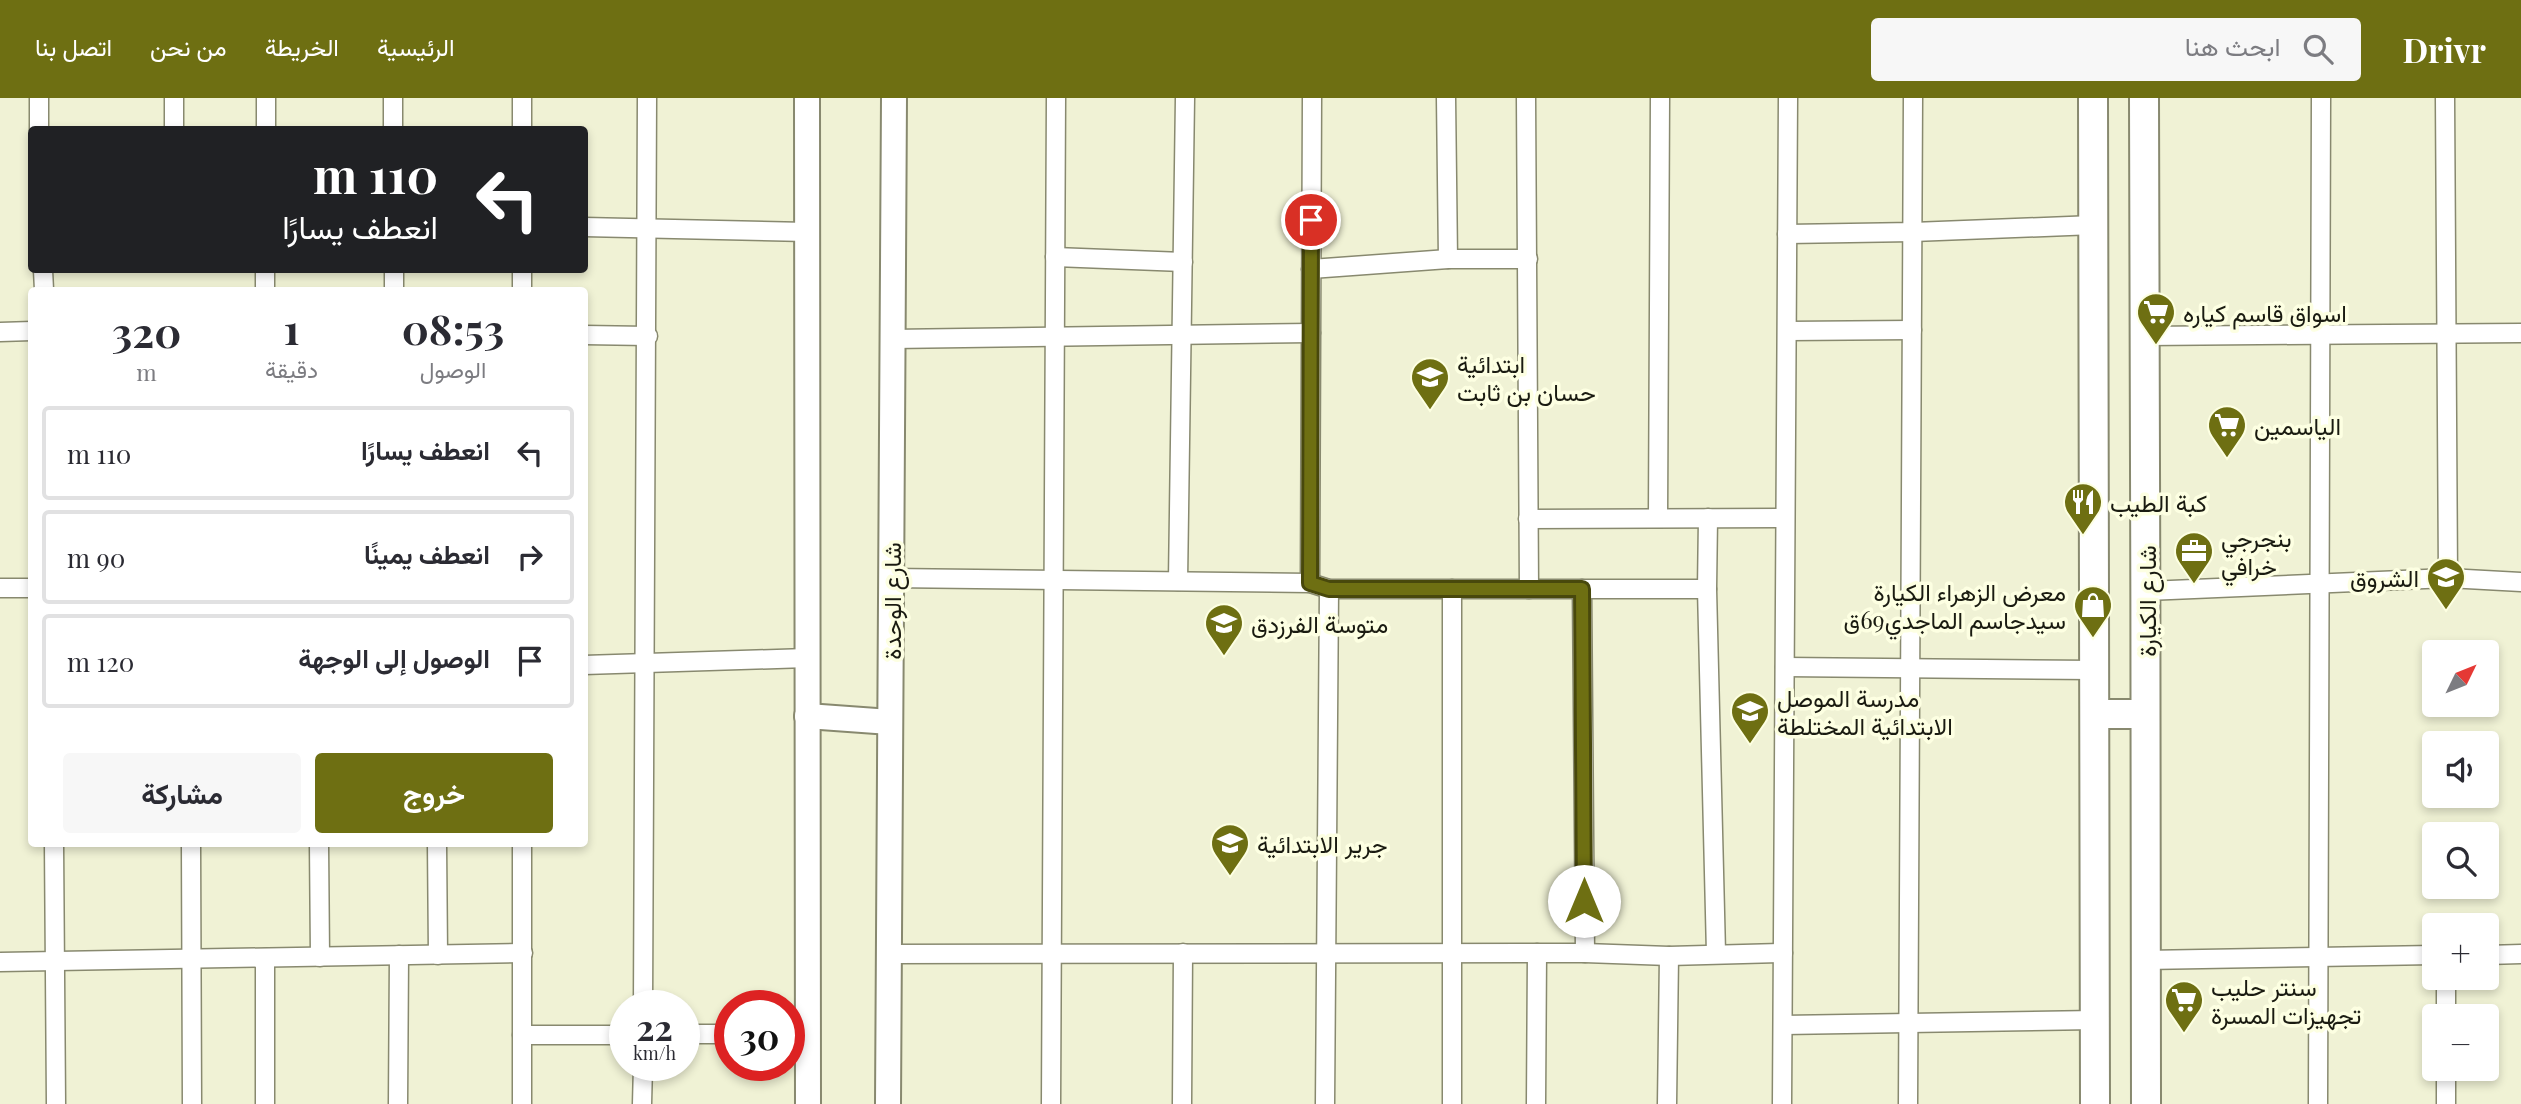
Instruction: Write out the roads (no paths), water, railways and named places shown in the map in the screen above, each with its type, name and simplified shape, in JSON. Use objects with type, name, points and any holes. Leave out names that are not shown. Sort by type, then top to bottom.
[{"type":"main road","points":[[2093,98],[2095,1104]]},
{"type":"main road","name":"شارع الكيارة","points":[[2144,98],[2146,1104]]},
{"type":"main road","points":[[2095,714],[2145,714]]},
{"type":"street","points":[[39,98],[40,126]]},
{"type":"street","points":[[174,98],[174,126]]},
{"type":"street","points":[[266,98],[266,126]]},
{"type":"street","points":[[393,98],[393,126]]},
{"type":"street","points":[[522,98],[522,126]]},
{"type":"street","points":[[643,990],[647,98]]},
{"type":"street","points":[[800,990],[807,716],[807,98]]},
{"type":"street","name":"شارع الوحدة","points":[[888,1104],[894,98]]},
{"type":"street","points":[[1051,1104],[1056,98]]},
{"type":"street","points":[[1178,581],[1185,98]]},
{"type":"street","points":[[1310,583],[1312,98]]},
{"type":"street","points":[[1446,98],[1448,259]]},
{"type":"street","points":[[1526,98],[1528,589]]},
{"type":"street","points":[[1658,518],[1660,98]]},
{"type":"street","points":[[1782,1104],[1788,98]]},
{"type":"street","points":[[1908,1104],[1913,98]]},
{"type":"street","points":[[2318,1104],[2321,98]]},
{"type":"street","points":[[2445,98],[2448,578]]},
{"type":"street","points":[[1787,234],[2094,225]]},
{"type":"street","points":[[588,227],[807,232]]},
{"type":"street","points":[[1055,257],[1183,262]]},
{"type":"street","points":[[1311,269],[1448,259],[1528,259]]},
{"type":"street","points":[[1788,331],[1912,330]]},
{"type":"street","points":[[0,332],[28,331]]},
{"type":"street","points":[[892,339],[1311,333]]},
{"type":"street","points":[[2145,336],[2521,333]]},
{"type":"street","points":[[588,335],[648,336]]},
{"type":"street","points":[[1708,517],[1707,589],[1716,953]]},
{"type":"street","points":[[1528,519],[1786,518]]},
{"type":"street","points":[[891,578],[1310,583],[1329,589],[1707,589]]},
{"type":"street","points":[[2147,591],[2448,578],[2521,582]]},
{"type":"street","points":[[0,587],[28,588]]},
{"type":"street","points":[[1325,1104],[1329,589]]},
{"type":"street","points":[[1452,589],[1452,1104]]},
{"type":"street","points":[[1582,589],[1585,953]]},
{"type":"street","points":[[588,665],[807,658]]},
{"type":"street","points":[[1785,667],[2094,670]]},
{"type":"street","points":[[807,716],[890,722]]},
{"type":"street","points":[[54,847],[56,1104]]},
{"type":"street","points":[[191,847],[192,1104]]},
{"type":"street","points":[[319,847],[320,957]]},
{"type":"street","points":[[437,847],[438,955]]},
{"type":"street","points":[[522,1104],[523,847]]},
{"type":"street","points":[[0,962],[523,953]]},
{"type":"street","points":[[1182,1104],[1183,953]]},
{"type":"street","points":[[1536,1104],[1537,953]]},
{"type":"street","points":[[889,954],[1585,953],[1669,956],[1783,953]]},
{"type":"street","points":[[2499,955],[2521,954]]},
{"type":"street","points":[[398,1104],[399,955]]},
{"type":"street","points":[[2145,960],[2422,955]]},
{"type":"street","points":[[1667,1104],[1669,956]]},
{"type":"street","points":[[265,958],[265,1104]]},
{"type":"street","points":[[1783,1025],[2095,1020]]},
{"type":"street","points":[[523,1035],[609,1035]]},
{"type":"street","points":[[642,1104],[643,1081]]},
{"type":"street","points":[[805,1081],[808,1104]]},
{"type":"street","points":[[2446,1081],[2446,1104]]},
{"type":"place","name":"اسواق قاسم كياره","points":[[2156,346]]},
{"type":"place","name":"ابتدائية حسان بن ثابت","points":[[1430,411]]},
{"type":"place","name":"الياسمين","points":[[2227,459]]},
{"type":"place","name":"كبة الطيب","points":[[2083,536]]},
{"type":"place","name":"بنجرجي خرافي","points":[[2194,585]]},
{"type":"place","name":"الشروق","points":[[2446,611]]},
{"type":"place","name":"معرض الزهراء الكيارة سيدجاسم الماجدي69ق","points":[[2093,639]]},
{"type":"place","name":"متوسة الفرزدق","points":[[1224,657]]},
{"type":"place","name":"مدرسة الموصل الابتدائية المختلطة","points":[[1750,745]]},
{"type":"place","name":"جرير الابتدائية","points":[[1230,877]]},
{"type":"place","name":"سنتر حليب تجهيزات المسرة","points":[[2184,1034]]}]
